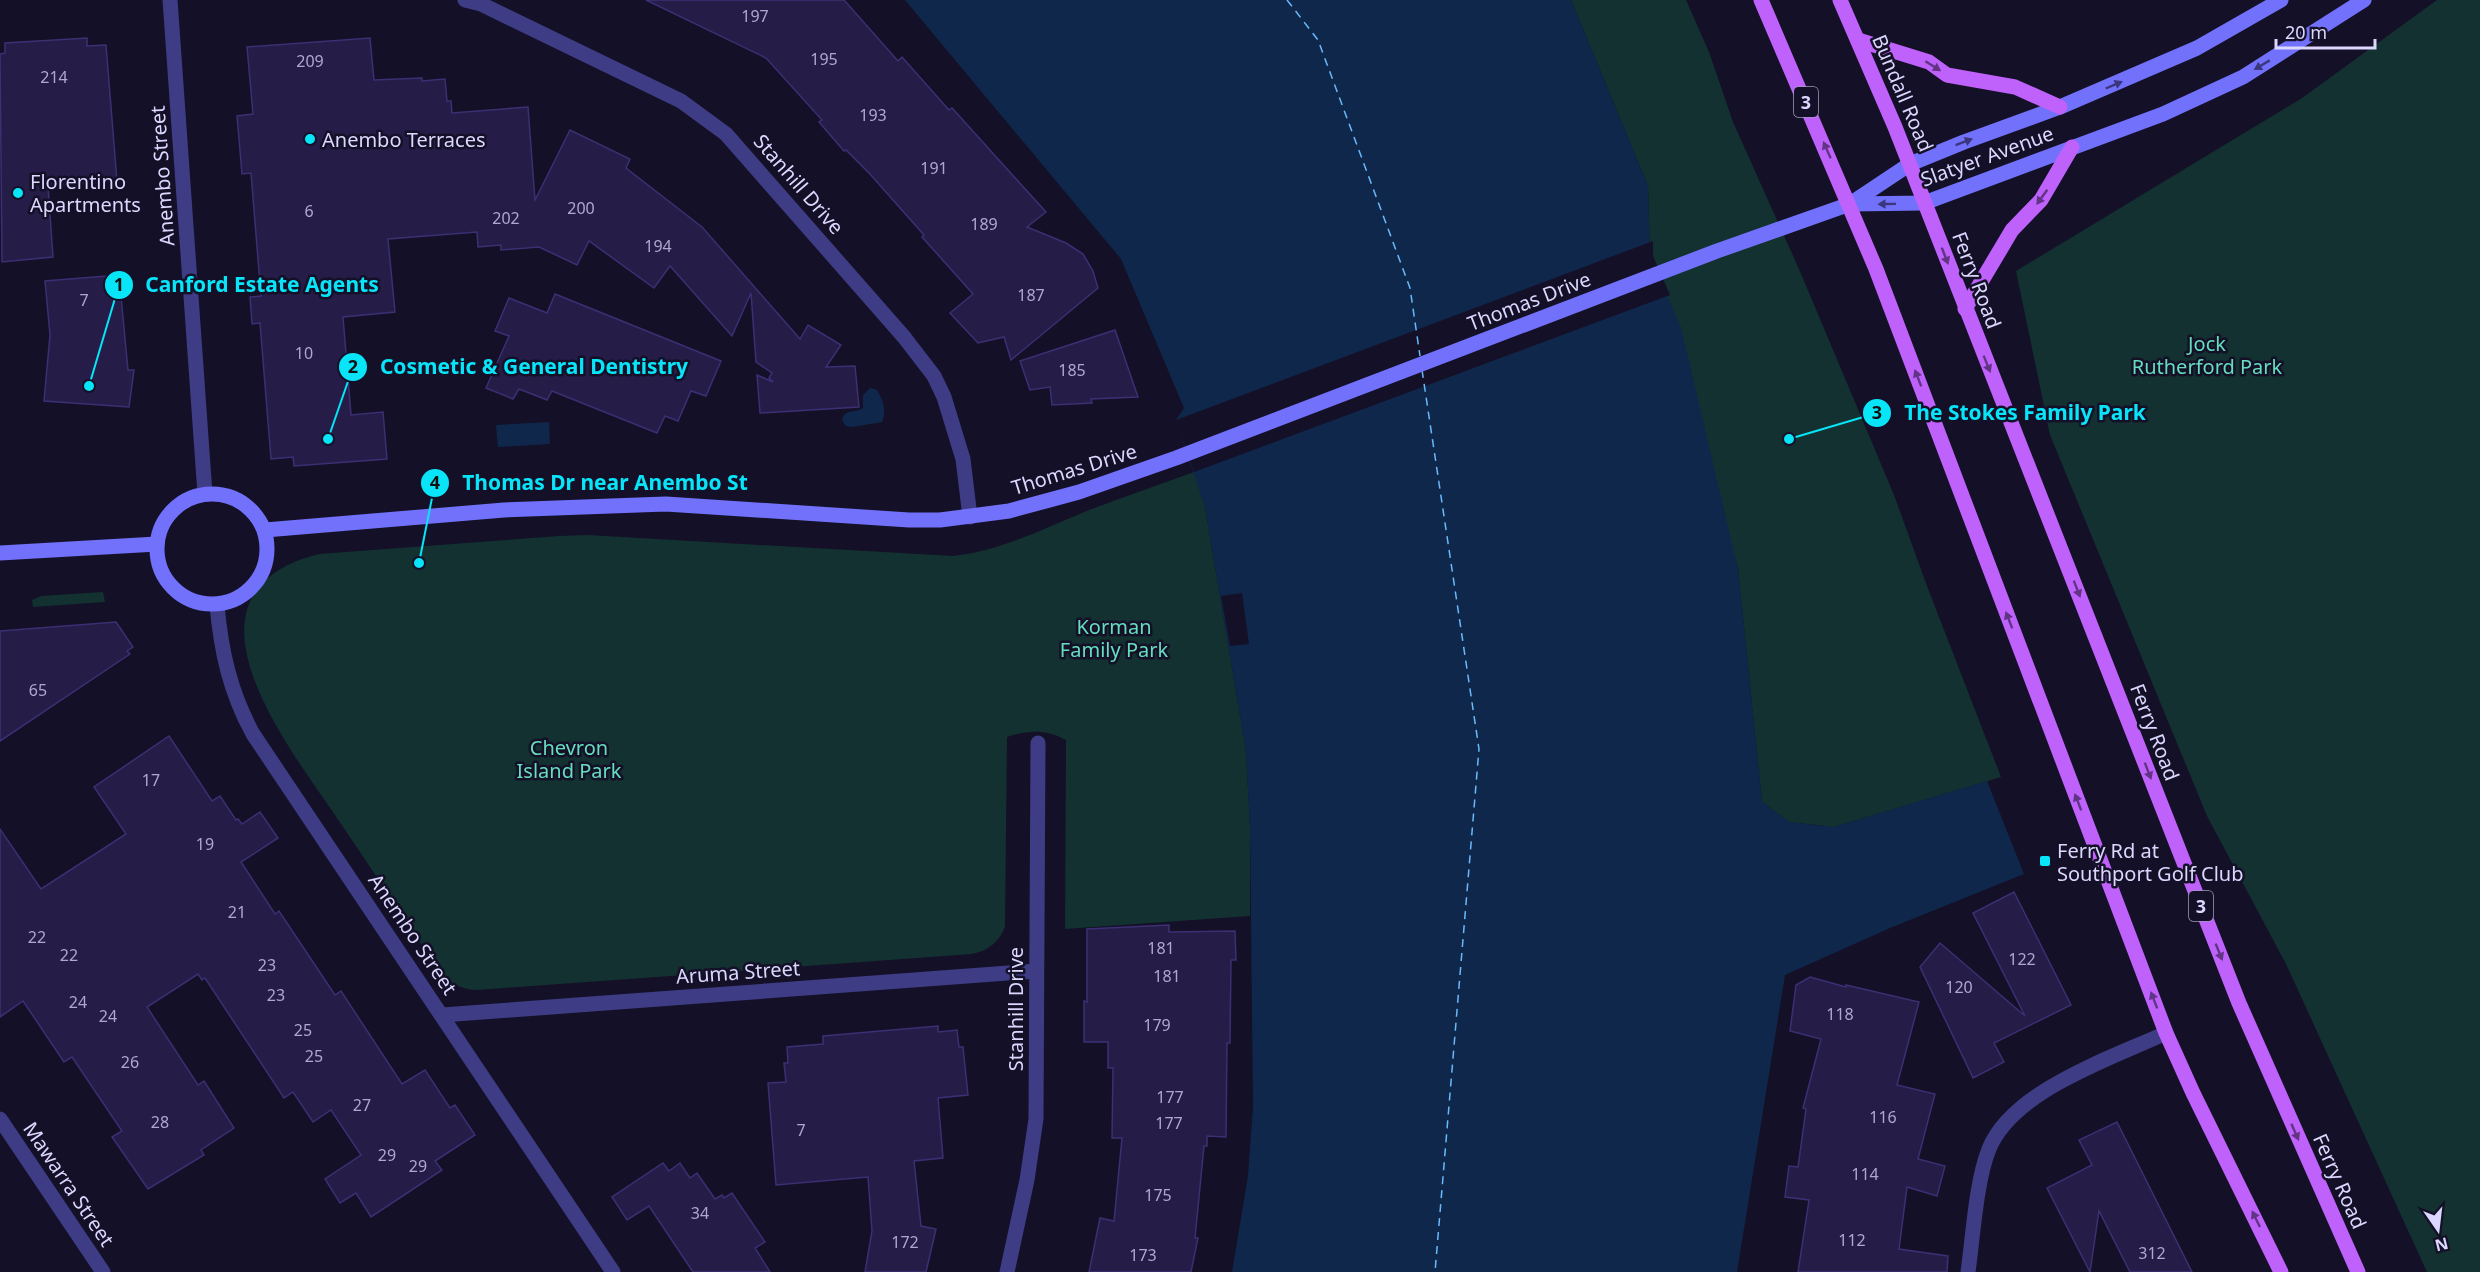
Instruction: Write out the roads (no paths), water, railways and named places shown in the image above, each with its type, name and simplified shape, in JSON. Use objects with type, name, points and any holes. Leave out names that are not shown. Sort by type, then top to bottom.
[{"type":"main road","name":"3","points":[[1761,0],[1850,204],[2166,1033],[2281,1272]]},
{"type":"main road","name":"Bundall Road","points":[[1840,0],[1910,164],[1924,203]]},
{"type":"main road","name":"Slatyer Avenue","points":[[1850,204],[1910,164],[2060,107],[2198,48],[2281,0]]},
{"type":"main road","name":"Slatyer Avenue","points":[[1850,204],[1924,203],[2163,114],[2243,77],[2364,0]]},
{"type":"main road","points":[[1858,40],[1929,62],[1947,75],[2015,87],[2060,107]]},
{"type":"main road","points":[[1965,309],[2012,230],[2041,200],[2072,147]]},
{"type":"main road","name":"Ferry Road","points":[[1924,203],[2235,992],[2358,1272]]},
{"type":"main road","name":"Thomas Drive","points":[[265,530],[504,510],[666,504],[909,520],[970,517],[1009,511],[1079,492],[1176,458],[1713,253],[1850,204]]},
{"type":"main road","points":[[205,494],[233,497],[250,507],[265,530],[268,549],[267,560],[260,579],[251,589],[235,600],[217,604],[197,603],[179,594],[161,572],[157,544],[161,525],[177,506],[194,496],[205,494]]},
{"type":"main road","points":[[0,553],[157,544]]},
{"type":"street","name":"Anembo Street","points":[[170,0],[205,494]]},
{"type":"street","name":"Stanhill Drive","points":[[465,0],[481,4],[681,101],[726,134],[904,337],[934,376],[944,397],[963,459],[970,517]]},
{"type":"street","name":"Anembo Street","points":[[217,604],[226,669],[240,711],[253,734],[613,1272]]},
{"type":"street","name":"Stanhill Drive","points":[[1008,1272],[1034,1135],[1037,1101],[1038,743]]},
{"type":"street","name":"Aruma Street","points":[[442,1015],[1036,971]]},
{"type":"street","points":[[1968,1272],[1984,1163],[1992,1142],[2005,1123],[2025,1104],[2051,1088],[2166,1033]]},
{"type":"street","name":"Mawarra Street","points":[[0,1119],[103,1272]]},
{"type":"water","points":[[905,0],[1571,0],[1648,186],[1650,257],[1681,327],[1738,569],[1762,802],[1789,822],[1834,827],[1987,781],[2024,874],[1890,928],[1785,975],[1737,1272],[1232,1272],[1248,1176],[1253,1106],[1250,826],[1246,751],[1205,507],[1176,420],[1184,408],[1121,259]]},
{"type":"water","points":[[870,388],[877,390],[883,402],[882,422],[846,426],[842,420],[843,416],[863,408],[863,395]]},
{"type":"water","points":[[549,422],[550,444],[498,447],[496,425]]},
{"type":"place","name":"Anembo Terraces","points":[[310,139]]},
{"type":"place","name":"Florentino Apartments","points":[[18,193]]},
{"type":"place","name":"Canford Estate Agents","points":[[89,386]]},
{"type":"place","name":"Cosmetic & General Dentistry","points":[[328,439]]},
{"type":"place","name":"The Stokes Family Park","points":[[1789,439]]},
{"type":"place","name":"Thomas Dr near Anembo St","points":[[419,563]]},
{"type":"place","name":"Ferry Rd at Southport Golf Club","points":[[2045,861]]},
{"type":"park label","name":"Jock Rutherford Park","points":[[2207,354]]},
{"type":"park label","name":"Korman Family Park","points":[[1114,638]]},
{"type":"park label","name":"Chevron Island Park","points":[[569,758]]}]
